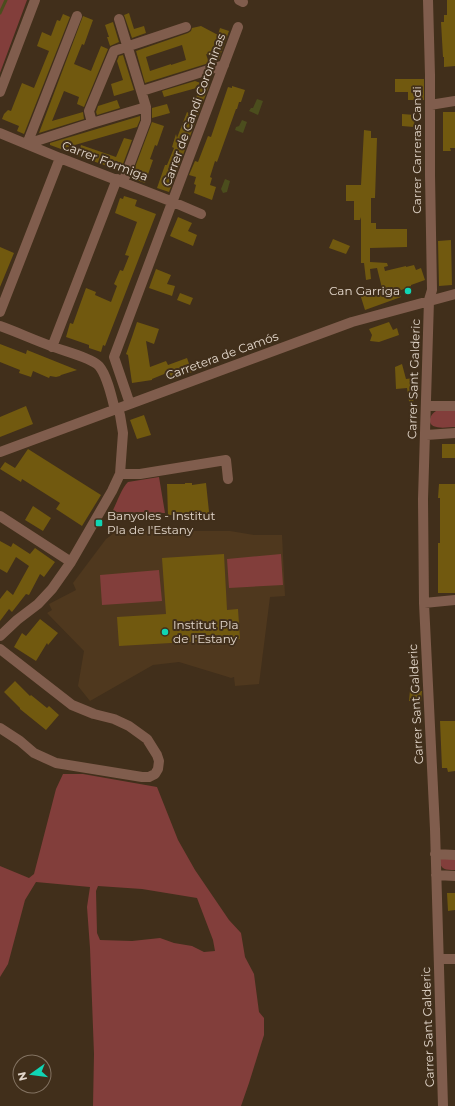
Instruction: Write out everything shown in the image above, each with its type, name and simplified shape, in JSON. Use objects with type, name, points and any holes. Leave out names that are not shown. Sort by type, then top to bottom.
[{"type":"street","points":[[0,92],[35,0]]},
{"type":"street","name":"Carrer Carreras Candi","points":[[428,0],[432,290],[429,300]]},
{"type":"street","points":[[27,144],[77,16]]},
{"type":"street","points":[[52,347],[146,121],[146,107],[142,91],[119,19]]},
{"type":"street","points":[[92,123],[89,111],[114,51],[186,27]]},
{"type":"street","name":"Carrer de Candi Corominas","points":[[117,365],[114,357],[238,27]]},
{"type":"street","points":[[142,91],[224,65]]},
{"type":"street","points":[[430,105],[455,102]]},
{"type":"street","points":[[27,144],[146,107]]},
{"type":"street","name":"Carrer Formiga","points":[[0,133],[201,214]]},
{"type":"street","points":[[0,312],[60,158]]},
{"type":"street","name":"Carretera de Camós","points":[[0,452],[352,322],[455,294]]},
{"type":"street","name":"Carrer Sant Galderic","points":[[429,300],[423,499],[424,603],[435,821],[444,1106]]},
{"type":"street","points":[[0,326],[99,365],[116,409],[120,415],[123,434],[120,474],[112,491],[71,562],[38,604],[17,620],[0,636]]},
{"type":"street","points":[[102,370],[117,365],[130,404]]},
{"type":"street","points":[[426,406],[455,406]]},
{"type":"street","points":[[426,435],[455,433]]},
{"type":"street","points":[[120,474],[140,474],[226,460],[228,479]]},
{"type":"street","points":[[0,516],[71,562]]},
{"type":"street","points":[[424,603],[455,600]]},
{"type":"street","points":[[0,649],[72,705],[94,714],[114,719],[129,726],[146,739],[157,755],[159,761],[158,768],[155,774],[149,777],[142,777],[56,763],[34,753],[20,741],[0,728]]},
{"type":"street","points":[[435,854],[455,855]]},
{"type":"street","points":[[436,875],[455,876]]},
{"type":"street","points":[[439,959],[455,959]]},
{"type":"shaded area","points":[[0,0],[27,0],[0,73]]},
{"type":"shaded area","points":[[257,99],[263,101],[258,115],[249,111],[253,108]]},
{"type":"shaded area","points":[[242,120],[247,122],[243,133],[235,130]]},
{"type":"shaded area","points":[[225,179],[230,181],[227,192],[223,193],[221,189]]},
{"type":"shaded area","points":[[455,410],[455,427],[439,428],[430,423],[431,416],[436,411]]},
{"type":"shaded area","points":[[159,477],[165,513],[112,512],[121,492],[128,482]]},
{"type":"shaded area","name":"Institut Pla de l'Estany","points":[[123,531],[230,531],[254,535],[282,535],[285,596],[270,597],[259,684],[235,686],[234,677],[231,678],[179,662],[153,665],[90,701],[78,686],[84,651],[47,613],[52,610],[49,604],[76,590],[73,583],[106,539],[114,533]]},
{"type":"shaded area","points":[[281,554],[283,585],[229,588],[227,559]]},
{"type":"shaded area","points":[[159,570],[162,601],[102,605],[100,575]]},
{"type":"shaded area","points":[[63,774],[83,774],[157,787],[178,840],[195,870],[229,920],[241,933],[245,957],[254,974],[259,1012],[264,1018],[264,1035],[241,1106],[93,1106],[94,1054],[87,907],[90,887],[36,882],[25,900],[8,964],[0,977],[0,866],[29,878],[34,874],[56,789]],"holes":[[[98,886],[142,889],[197,898],[213,940],[215,951],[204,952],[192,946],[174,943],[160,938],[132,941],[100,940],[97,933],[96,891]]]},
{"type":"shaded area","points":[[442,858],[455,858],[455,870],[442,868],[440,860]]},
{"type":"building","points":[[447,0],[455,0],[455,66],[444,67],[441,22],[444,22],[444,15],[447,15]]},
{"type":"building","points":[[129,13],[134,29],[144,26],[146,33],[132,38],[124,15]]},
{"type":"building","points":[[63,14],[70,17],[24,134],[17,131],[19,126],[2,119],[8,110],[11,111],[22,83],[34,88],[49,51],[37,46],[42,32],[51,36],[57,20],[60,21]]},
{"type":"building","points":[[83,16],[93,20],[84,45],[82,44],[74,64],[91,71],[101,46],[108,49],[84,107],[77,104],[79,97],[64,91],[52,121],[83,112],[84,119],[39,133]]},
{"type":"building","points":[[113,22],[119,42],[110,46],[105,25]]},
{"type":"building","points":[[201,26],[218,35],[220,28],[229,31],[219,59],[206,54],[209,63],[145,83],[136,51],[188,33],[192,28]],"holes":[[[182,45],[186,60],[150,71],[146,57]]]},
{"type":"building","points":[[123,55],[134,90],[114,96],[111,84],[123,80],[117,61],[119,56]]},
{"type":"building","points":[[395,79],[424,79],[424,100],[408,100],[408,92],[395,92]]},
{"type":"building","points":[[195,81],[209,86],[169,192],[157,188],[165,165],[167,165],[174,148],[172,147],[176,134],[177,138],[187,112],[190,114],[200,87],[164,97],[162,91]]},
{"type":"building","points":[[232,86],[245,90],[241,102],[239,102],[236,109],[217,162],[215,161],[210,177],[212,178],[210,185],[216,187],[212,200],[194,193],[196,177],[189,175],[195,161],[198,162],[208,136],[211,137],[228,87],[232,88]]},
{"type":"building","points":[[117,100],[120,108],[97,115],[96,112],[98,106]]},
{"type":"building","points":[[167,104],[170,113],[152,118],[152,108]]},
{"type":"building","points":[[443,112],[455,112],[455,148],[450,148],[451,151],[443,151]]},
{"type":"building","points":[[402,114],[415,115],[414,127],[402,126]]},
{"type":"building","points":[[140,116],[137,127],[61,149],[50,145],[50,143]]},
{"type":"building","points":[[152,122],[164,126],[157,146],[155,145],[150,159],[153,160],[145,183],[131,178]]},
{"type":"building","points":[[364,130],[371,131],[371,138],[377,138],[375,198],[371,198],[371,223],[376,223],[376,229],[407,229],[407,247],[370,248],[370,262],[387,263],[388,266],[384,267],[385,271],[414,265],[416,270],[421,268],[425,280],[399,291],[401,297],[365,310],[360,294],[382,288],[377,268],[370,269],[371,279],[366,280],[364,263],[361,263],[361,217],[360,220],[354,220],[354,201],[346,201],[346,185],[361,185]]},
{"type":"building","points":[[124,138],[132,140],[120,172],[112,169],[113,168],[78,156],[81,145],[116,157]]},
{"type":"building","points":[[124,196],[137,200],[135,206],[156,214],[105,346],[103,345],[101,352],[89,348],[89,345],[66,337],[70,323],[73,324],[86,288],[96,292],[95,295],[111,302],[117,286],[114,284],[120,270],[123,271],[129,256],[125,255],[137,222],[115,213],[120,198],[123,199]]},
{"type":"building","points":[[178,217],[192,223],[188,231],[197,235],[193,246],[170,236]]},
{"type":"building","points":[[333,239],[350,246],[346,254],[329,248]]},
{"type":"building","points":[[451,240],[452,285],[439,286],[438,241]]},
{"type":"building","points":[[0,247],[14,253],[0,287]]},
{"type":"building","points":[[156,269],[171,275],[167,284],[175,286],[172,296],[149,288]]},
{"type":"building","points":[[180,293],[193,298],[190,305],[177,300]]},
{"type":"building","points":[[137,322],[159,329],[154,344],[146,341],[150,367],[166,361],[168,365],[187,358],[192,372],[172,380],[169,372],[152,380],[132,383],[128,355],[126,354]]},
{"type":"building","points":[[389,322],[393,330],[397,328],[399,335],[379,342],[370,341],[372,335],[369,329]]},
{"type":"building","points":[[0,344],[26,354],[27,350],[77,370],[56,377],[50,376],[49,378],[33,371],[31,377],[19,373],[20,370],[0,362]]},
{"type":"building","points":[[402,364],[406,379],[414,378],[413,408],[410,408],[407,388],[396,389],[395,367]]},
{"type":"building","points":[[26,406],[33,424],[0,437],[0,417]]},
{"type":"building","points":[[144,415],[151,435],[137,439],[130,420]]},
{"type":"building","points":[[442,444],[455,444],[455,458],[442,458]]},
{"type":"building","points":[[28,449],[101,495],[82,526],[56,509],[60,503],[22,479],[21,482],[0,469],[5,462],[15,468]]},
{"type":"building","points":[[192,483],[192,485],[206,483],[210,521],[203,520],[202,514],[176,513],[176,515],[168,515],[167,484]]},
{"type":"building","points":[[439,484],[455,484],[455,593],[438,593],[438,543],[440,543],[440,498],[438,498]]},
{"type":"building","points":[[33,506],[51,518],[43,531],[25,520]]},
{"type":"building","points":[[0,541],[11,547],[13,543],[30,554],[35,548],[55,562],[44,577],[40,574],[29,595],[26,594],[12,612],[9,609],[0,621],[0,599],[7,590],[13,595],[29,566],[16,557],[7,573],[0,569]]},
{"type":"building","points":[[224,554],[227,610],[238,609],[240,639],[119,646],[117,617],[166,614],[162,558]]},
{"type":"building","points":[[40,619],[58,633],[48,645],[47,643],[36,661],[14,647],[22,633],[26,636]]},
{"type":"building","points":[[15,681],[30,696],[31,695],[47,708],[49,706],[59,715],[46,730],[20,709],[4,692]]},
{"type":"building","points":[[410,690],[422,691],[421,702],[409,701]]},
{"type":"building","points":[[440,721],[455,721],[455,771],[448,772],[447,768],[442,768]]},
{"type":"building","points":[[447,893],[455,893],[455,910],[448,911]]},
{"type":"waterway","points":[[0,13],[6,0]]},
{"type":"place","name":"Can Garriga","points":[[408,291]]},
{"type":"place","name":"Banyoles - Institut Pla de l'Estany","points":[[99,523]]},
{"type":"place","name":"Institut Pla de l'Estany","points":[[165,632]]}]
